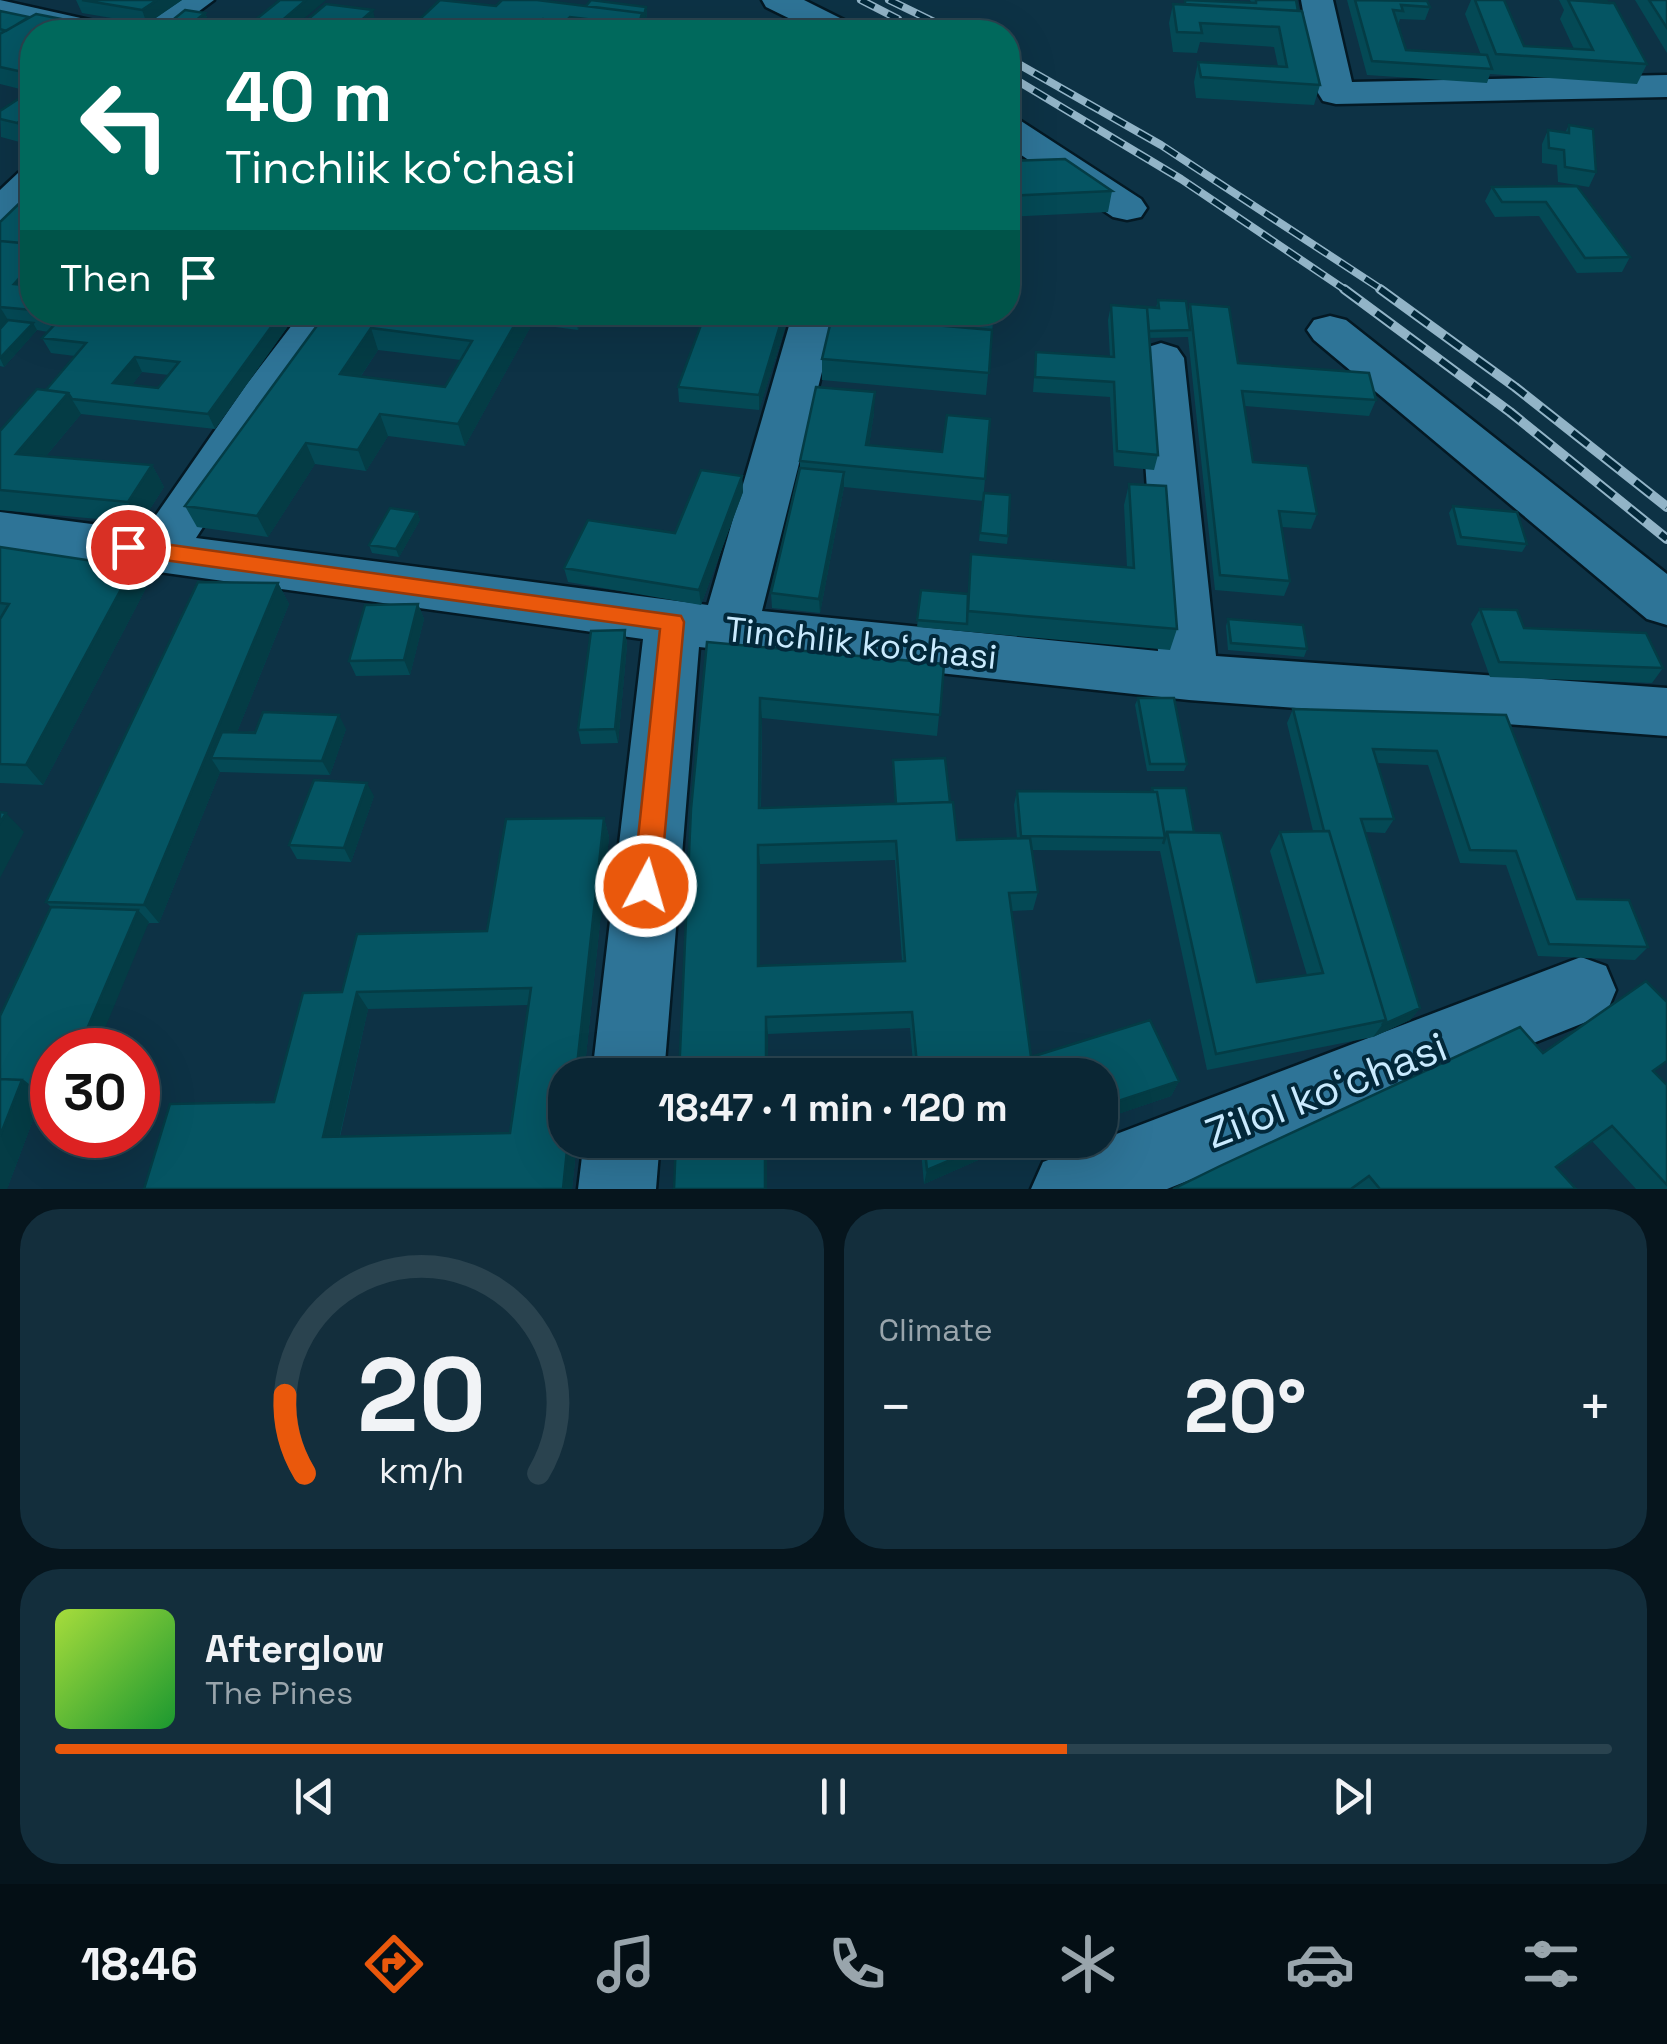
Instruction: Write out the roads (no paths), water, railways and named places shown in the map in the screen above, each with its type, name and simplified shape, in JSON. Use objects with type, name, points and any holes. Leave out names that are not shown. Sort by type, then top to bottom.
[{"type":"street","points":[[167,20],[198,0]]},
{"type":"street","points":[[778,0],[818,20]]},
{"type":"street","points":[[1317,0],[1336,92],[1663,86]]},
{"type":"street","points":[[0,8],[50,20]]},
{"type":"street","points":[[1639,52],[1663,86]]},
{"type":"street","points":[[1020,137],[1127,208]]},
{"type":"street","points":[[160,551],[264,395],[316,325]]},
{"type":"street","points":[[631,1058],[701,626],[811,325]]},
{"type":"street","points":[[1330,330],[1667,604]]},
{"type":"street","points":[[1160,358],[1189,677]]},
{"type":"street","name":"Tinchlik koʻchasi","points":[[0,531],[701,626],[1189,677],[1667,712]]},
{"type":"street","name":"Zilol ko‘chasi","points":[[1070,1189],[1581,990]]},
{"type":"street","points":[[617,1189],[620,1158]]},
{"type":"railway","points":[[861,0],[898,19]]},
{"type":"railway","points":[[889,0],[930,20]]},
{"type":"railway","points":[[1020,65],[1161,145],[1384,291]]},
{"type":"railway","points":[[1020,82],[1181,179],[1347,291]]},
{"type":"railway","points":[[1344,289],[1510,412],[1667,539]]},
{"type":"railway","points":[[1380,289],[1515,387],[1667,507]]}]
